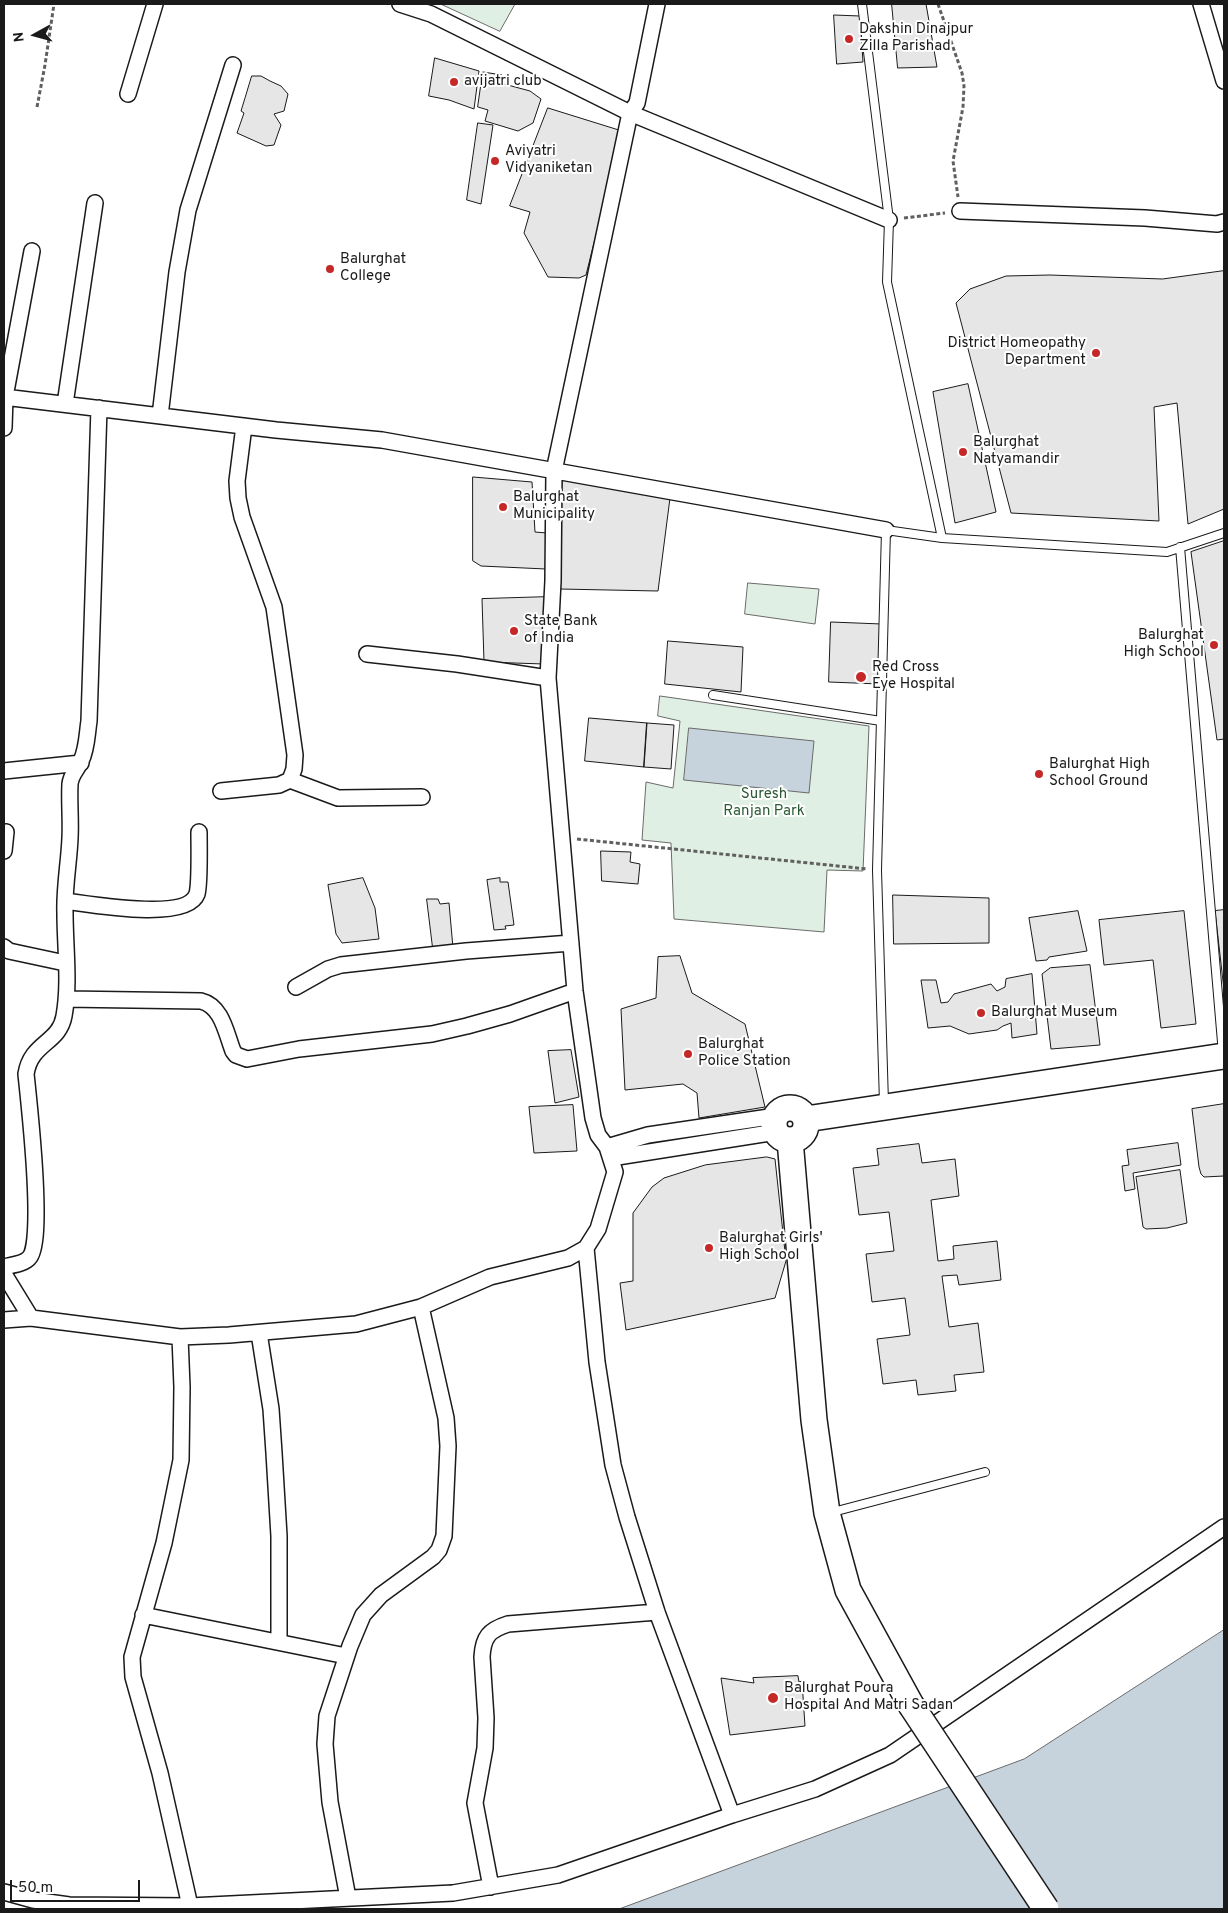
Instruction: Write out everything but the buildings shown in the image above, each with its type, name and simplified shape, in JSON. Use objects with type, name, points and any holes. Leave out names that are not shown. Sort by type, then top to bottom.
[{"type":"main road","points":[[781,1129],[800,1138],[807,1124],[806,1119],[1224,1056]]},
{"type":"main road","points":[[781,1129],[814,1420],[827,1514],[848,1590],[911,1704],[1046,1909]]},
{"type":"street","points":[[128,94],[155,4]]},
{"type":"street","points":[[400,4],[431,14],[630,112],[889,220]]},
{"type":"street","points":[[4,1320],[31,1318],[180,1337],[258,1333],[356,1324],[421,1307],[490,1277],[568,1258],[586,1248],[598,1228],[615,1172],[609,1152],[598,1135],[593,1118],[575,991],[548,678],[553,581],[554,471],[630,112],[637,103],[658,4]]},
{"type":"street","points":[[1200,4],[1224,81]]},
{"type":"street","points":[[160,416],[177,272],[188,210],[233,65]]},
{"type":"street","points":[[65,404],[95,204]]},
{"type":"street","points":[[960,210],[1136,217],[1218,224],[1224,222]]},
{"type":"street","points":[[4,428],[4,397],[32,251]]},
{"type":"street","points":[[4,397],[244,426],[382,440],[886,530]]},
{"type":"street","points":[[4,1267],[30,1258],[34,1250],[36,1208],[26,1074],[28,1063],[33,1054],[58,1032],[62,1024],[66,999],[65,902],[70,836],[70,783],[72,773],[80,763],[86,750],[89,720],[99,408]]},
{"type":"street","points":[[221,790],[279,785],[290,780],[294,770],[296,755],[274,607],[242,517],[238,498],[237,480],[244,426]]},
{"type":"street","points":[[367,654],[457,664],[548,678]]},
{"type":"street","points":[[4,771],[80,763]]},
{"type":"street","points":[[290,780],[338,798],[422,797]]},
{"type":"street","points":[[4,851],[6,832]]},
{"type":"street","points":[[65,902],[155,909],[178,908],[190,903],[197,894],[199,832]]},
{"type":"street","points":[[296,987],[341,964],[466,951],[571,943]]},
{"type":"street","points":[[4,947],[9,951],[66,963]]},
{"type":"street","points":[[66,999],[201,1001],[211,1003],[218,1011],[236,1055],[247,1059],[300,1049],[432,1034],[493,1019],[575,991]]},
{"type":"street","points":[[609,1152],[781,1129]]},
{"type":"street","points":[[586,1248],[597,1362],[613,1465],[657,1612],[732,1815]]},
{"type":"street","points":[[4,1274],[31,1318]]},
{"type":"street","points":[[348,1898],[330,1802],[325,1744],[327,1716],[346,1656],[363,1615],[381,1595],[433,1557],[439,1550],[444,1536],[448,1446],[446,1418],[421,1307]]},
{"type":"street","points":[[258,1333],[270,1409],[280,1536],[279,1642]]},
{"type":"street","points":[[180,1337],[182,1387],[181,1460],[164,1543],[132,1657],[133,1677],[160,1773],[190,1906]]},
{"type":"street","points":[[4,1892],[33,1900],[69,1905],[190,1906],[453,1893],[558,1875],[732,1815],[815,1789],[890,1754],[1224,1527]]},
{"type":"street","points":[[491,1886],[475,1803],[485,1748],[486,1718],[482,1648],[488,1636],[494,1629],[508,1624],[657,1612]]},
{"type":"street","points":[[143,1615],[346,1656]]},
{"type":"lane","points":[[862,4],[889,220],[887,282],[942,538]]},
{"type":"lane","points":[[885,1107],[877,870],[886,530],[942,538],[1167,552],[1224,533]]},
{"type":"lane","points":[[1180,547],[1224,1056]]},
{"type":"lane","points":[[713,695],[881,720]]},
{"type":"lane","points":[[827,1514],[985,1472]]},
{"type":"path","points":[[37,106],[54,4]]},
{"type":"path","points":[[889,220],[960,210],[953,161],[963,107],[964,86],[962,73],[938,4]]},
{"type":"path","points":[[562,837],[877,870]]},
{"type":"green space","points":[[441,4],[515,4],[500,31]]},
{"type":"green space","points":[[748,583],[819,589],[815,624],[745,614]]},
{"type":"green space","name":"Suresh Ranjan Park","points":[[660,696],[869,726],[863,871],[827,870],[824,932],[674,919],[671,843],[642,840],[646,782],[673,788],[680,721],[658,716]]},
{"type":"shaded area","points":[[689,728],[814,741],[809,793],[684,780]]},
{"type":"shaded area","points":[[1224,1630],[1224,1909],[619,1909],[1024,1759]]},
{"type":"place","name":"Dakshin Dinajpur Zilla Parishad","points":[[849,39]]},
{"type":"place","name":"avijatri club","points":[[454,82]]},
{"type":"place","name":"Aviyatri Vidyaniketan","points":[[495,161]]},
{"type":"place","name":"Balurghat College","points":[[330,269]]},
{"type":"place","name":"District Homeopathy Department","points":[[1096,353]]},
{"type":"place","name":"Balurghat Natyamandir","points":[[963,452]]},
{"type":"place","name":"Balurghat Municipality","points":[[503,507]]},
{"type":"place","name":"State Bank of India","points":[[514,631]]},
{"type":"place","name":"Balurghat High School","points":[[1214,645]]},
{"type":"place","name":"Red Cross Eye Hospital","points":[[861,677]]},
{"type":"place","name":"Balurghat High School Ground","points":[[1039,774]]},
{"type":"place","name":"Balurghat Museum","points":[[981,1013]]},
{"type":"place","name":"Balurghat Police Station","points":[[688,1054]]},
{"type":"place","name":"Balurghat Girls' High School","points":[[709,1248]]},
{"type":"place","name":"Balurghat Poura Hospital And Matri Sadan","points":[[773,1698]]}]
